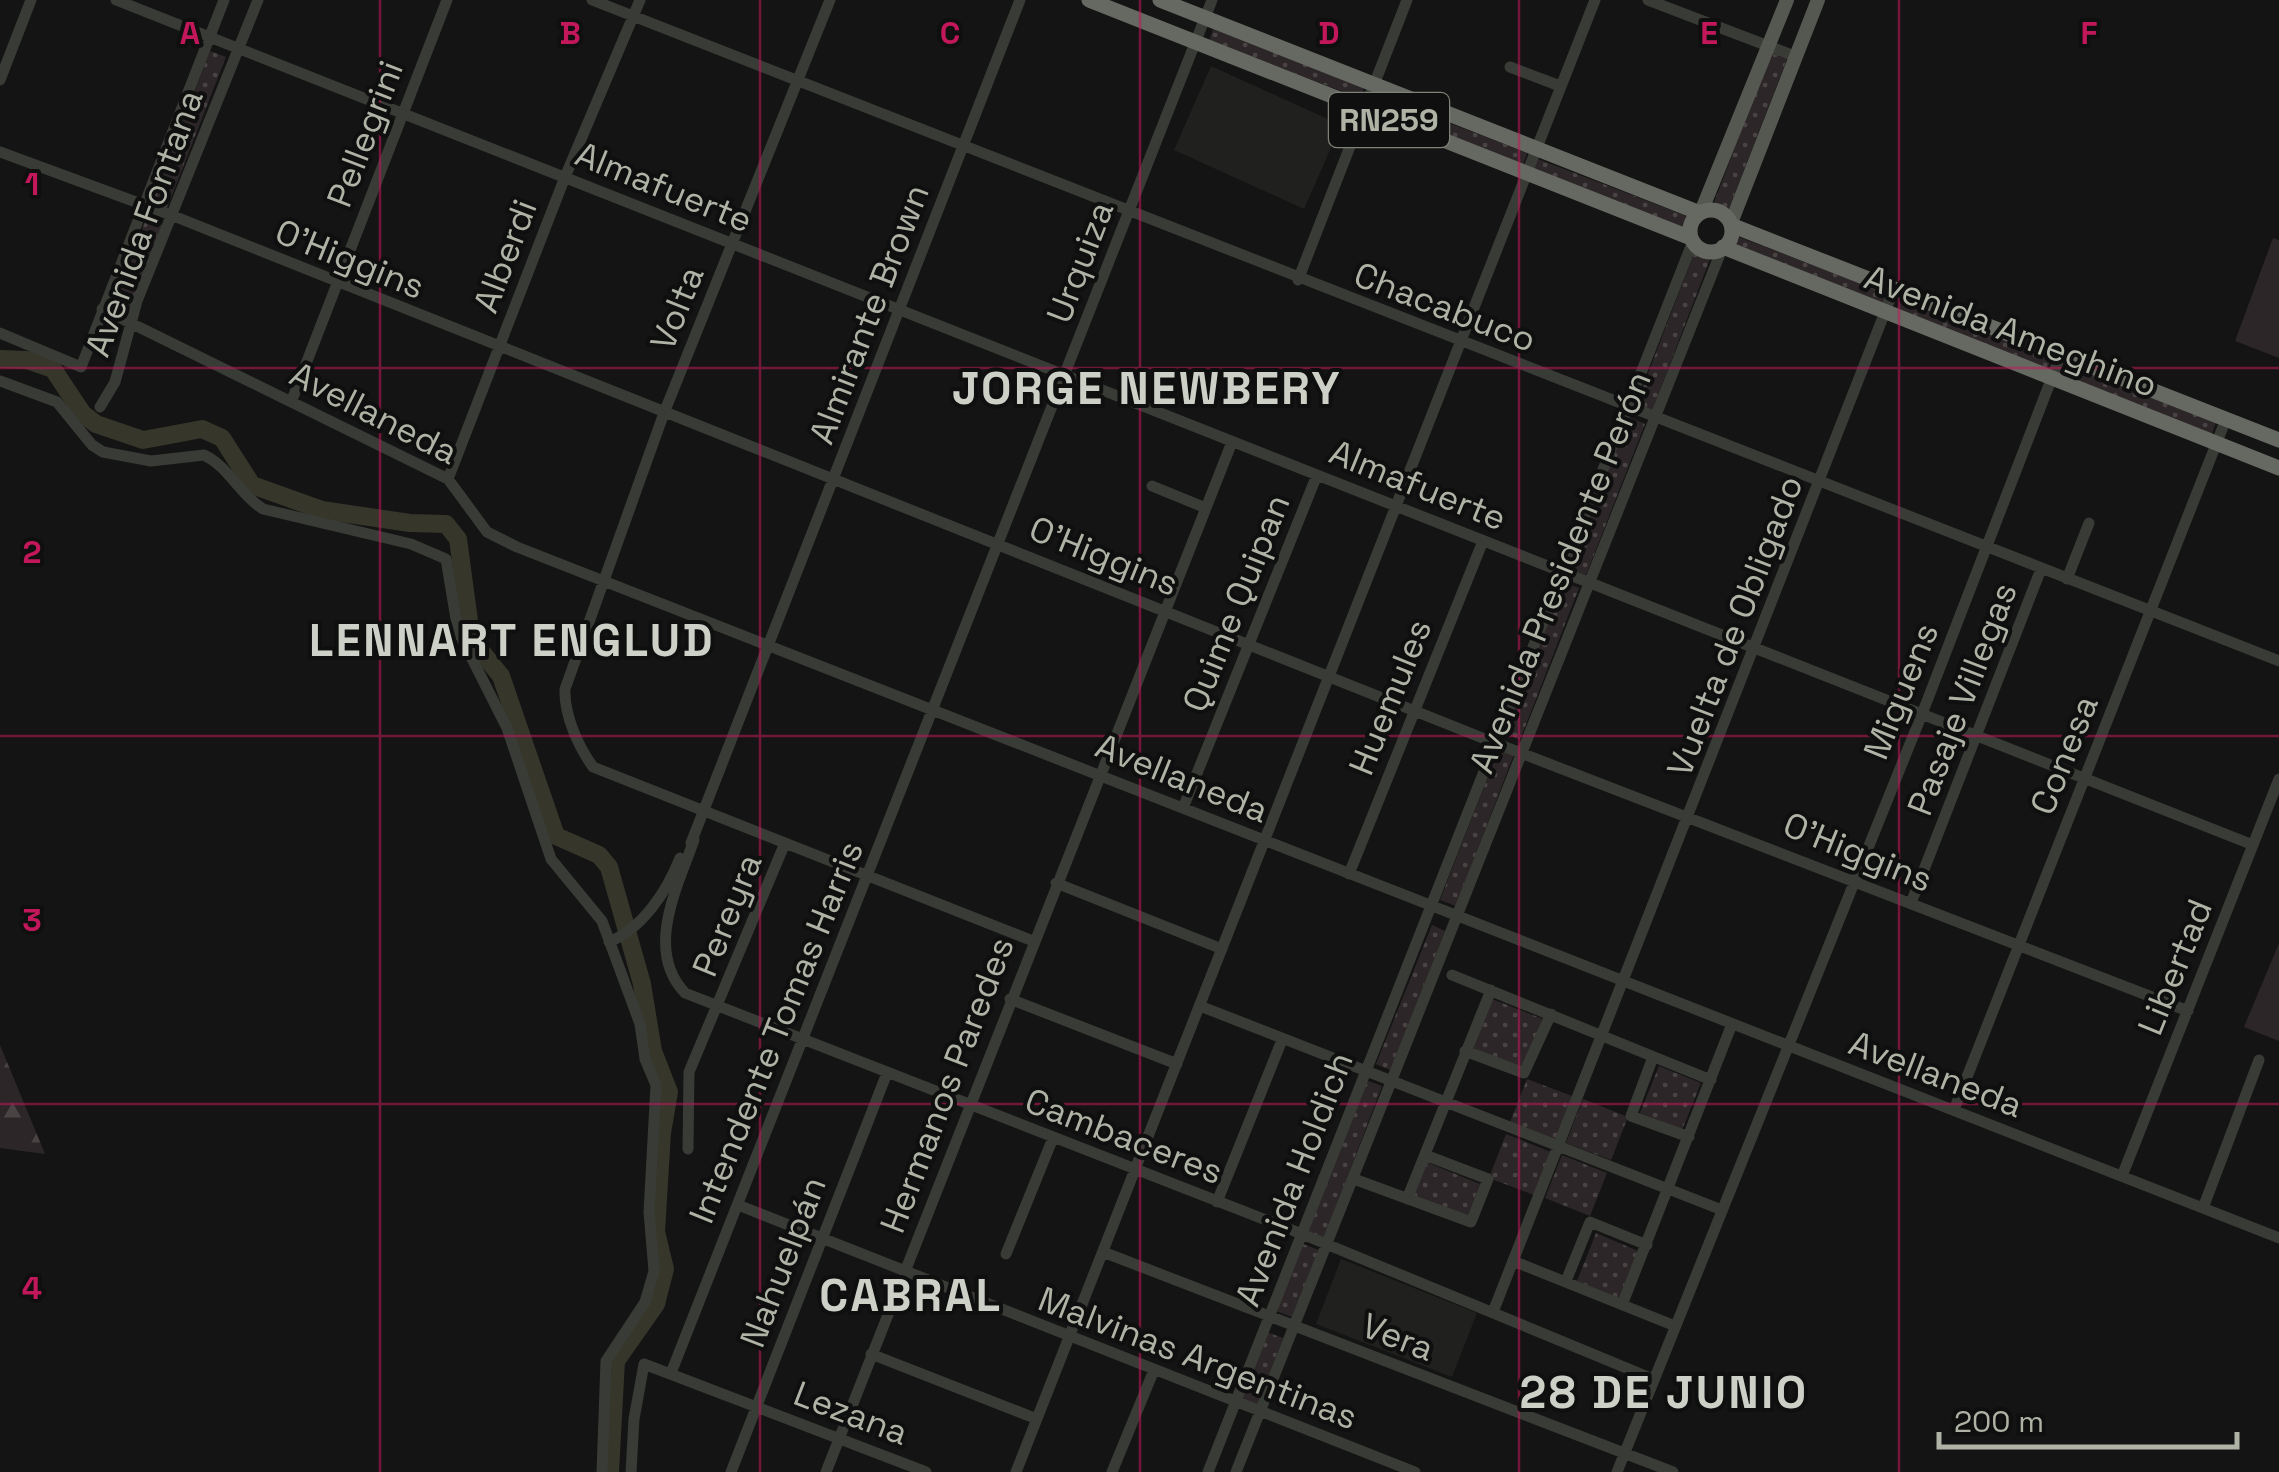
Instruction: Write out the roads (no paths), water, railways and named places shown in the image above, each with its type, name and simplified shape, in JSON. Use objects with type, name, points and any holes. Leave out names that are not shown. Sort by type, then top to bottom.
[{"type":"highway","name":"RN259","points":[[1089,0],[1692,239],[1708,252],[1723,248]]},
{"type":"highway","name":"RN259","points":[[1160,0],[1534,150],[1701,212],[1717,210],[1731,224]]},
{"type":"highway","points":[[1692,239],[1690,225],[1701,212]]},
{"type":"highway","points":[[1723,248],[1731,238],[1731,224]]},
{"type":"highway","name":"Avenida Ameghino","points":[[1731,224],[2279,440]]},
{"type":"highway","name":"Avenida Ameghino","points":[[1723,248],[2279,468]]},
{"type":"main road","points":[[1701,212],[1787,0]]},
{"type":"main road","points":[[1731,224],[1818,0]]},
{"type":"street","points":[[0,80],[31,0]]},
{"type":"street","name":"Almafuerte","points":[[116,0],[2253,845]]},
{"type":"street","name":"Avenida Fontana","points":[[0,333],[81,367],[224,0]]},
{"type":"street","name":"Avenida Fontana","points":[[100,408],[115,382],[131,322],[258,0]]},
{"type":"street","name":"Pellegrini","points":[[292,400],[448,0]]},
{"type":"street","name":"Chacabuco","points":[[592,0],[1298,280],[2279,661]]},
{"type":"street","name":"Alberdi","points":[[448,479],[565,178],[640,0]]},
{"type":"street","name":"Volta","points":[[705,811],[592,768],[576,736],[565,689],[664,413],[830,0]]},
{"type":"street","name":"Almirante Brown","points":[[694,840],[1020,0]]},
{"type":"street","name":"Urquiza","points":[[932,711],[1212,0]]},
{"type":"street","points":[[1298,280],[1407,0]]},
{"type":"street","points":[[1016,1472],[1595,0]]},
{"type":"street","points":[[1648,0],[1797,57]]},
{"type":"street","points":[[1510,67],[1560,86]]},
{"type":"street","name":"O'Higgins","points":[[0,152],[146,206],[1495,742],[2188,1011]]},
{"type":"street","name":"Avenida Presidente Perón","points":[[1430,907],[1692,239]]},
{"type":"street","name":"Avenida Presidente Perón","points":[[1456,917],[1723,248]]},
{"type":"street","name":"Vuelta de Obligado","points":[[1493,1312],[1894,289]]},
{"type":"street","name":"Avellaneda","points":[[102,309],[448,479],[487,532],[603,584],[2279,1238]]},
{"type":"street","name":"Miguens","points":[[1617,1472],[1922,714],[2061,354]]},
{"type":"street","points":[[0,381],[57,402],[92,446],[102,452],[152,460],[204,455],[225,470],[246,498],[263,509],[411,544],[446,559],[458,630],[507,728],[551,859],[615,940],[658,1095],[649,1212],[654,1271],[645,1302],[606,1361],[602,1472]]},
{"type":"street","name":"Conesa","points":[[1954,1110],[2226,420]]},
{"type":"street","name":"Hermanos Paredes","points":[[826,1472],[1232,442]]},
{"type":"street","name":"Quime Quipan","points":[[1183,808],[1317,475]]},
{"type":"street","points":[[1152,486],[1206,508]]},
{"type":"street","points":[[2066,579],[2088,523]]},
{"type":"street","name":"Huemules","points":[[1349,874],[1484,541]]},
{"type":"street","name":"Pasaje Villegas","points":[[1911,903],[2041,569]]},
{"type":"street","name":"Intendente Tomas Harris","points":[[670,1373],[932,711]]},
{"type":"street","name":"Libertad","points":[[2122,1176],[2279,779]]},
{"type":"street","points":[[705,811],[1033,941]]},
{"type":"street","points":[[615,940],[634,926],[671,881],[684,848],[694,840]]},
{"type":"street","name":"Cambaceres","points":[[694,840],[672,901],[666,952],[676,983],[685,992],[1302,1234],[1654,1379]]},
{"type":"street","name":"Pereyra","points":[[688,1149],[689,1072],[720,1007],[785,843]]},
{"type":"street","points":[[1056,882],[1222,949]]},
{"type":"street","name":"Avenida Holdich","points":[[1208,1472],[1430,907]]},
{"type":"street","name":"Avenida Holdich","points":[[1236,1472],[1456,917]]},
{"type":"street","points":[[1452,975],[1711,1080]]},
{"type":"street","points":[[1407,1199],[1491,990]]},
{"type":"street","points":[[1010,999],[1177,1064]]},
{"type":"street","points":[[1200,1006],[1722,1210]]},
{"type":"street","points":[[1465,1052],[1524,1073],[1551,1014]]},
{"type":"street","points":[[1622,1305],[1732,1024]]},
{"type":"street","points":[[1217,1202],[1282,1040]]},
{"type":"street","points":[[1653,1057],[1631,1116],[1690,1137]]},
{"type":"street","points":[[2203,1208],[2260,1060]]},
{"type":"street","name":"Nahuelpán","points":[[732,1472],[887,1073]]},
{"type":"street","points":[[1006,1254],[1053,1138]]},
{"type":"street","points":[[1354,1178],[1471,1222],[1488,1178],[1425,1155]]},
{"type":"street","name":"Malvinas Argentinas","points":[[738,1204],[1416,1472]]},
{"type":"street","points":[[1566,1282],[1590,1222],[1647,1245]]},
{"type":"street","name":"Vera","points":[[1103,1252],[1672,1472]]},
{"type":"street","points":[[1514,1261],[1675,1326]]},
{"type":"street","points":[[872,1354],[1037,1419]]},
{"type":"street","name":"Lezana","points":[[631,1472],[644,1364],[923,1471]]},
{"type":"street","points":[[1112,1472],[1154,1370]]},
{"type":"waterway","points":[[0,359],[27,360],[53,369],[83,414],[96,424],[143,440],[202,429],[222,438],[252,485],[322,510],[410,523],[446,524],[458,539],[470,628],[480,650],[501,676],[556,836],[599,855],[609,867],[642,984],[653,1051],[669,1092],[662,1133],[656,1232],[665,1269],[656,1304],[616,1361],[610,1472]]},
{"type":"district","name":"JORGE NEWBERY","points":[[1147,388]]},
{"type":"district","name":"LENNART ENGLUD","points":[[512,640]]},
{"type":"district","name":"CABRAL","points":[[911,1295]]},
{"type":"district","name":"28 DE JUNIO","points":[[1664,1392]]}]
